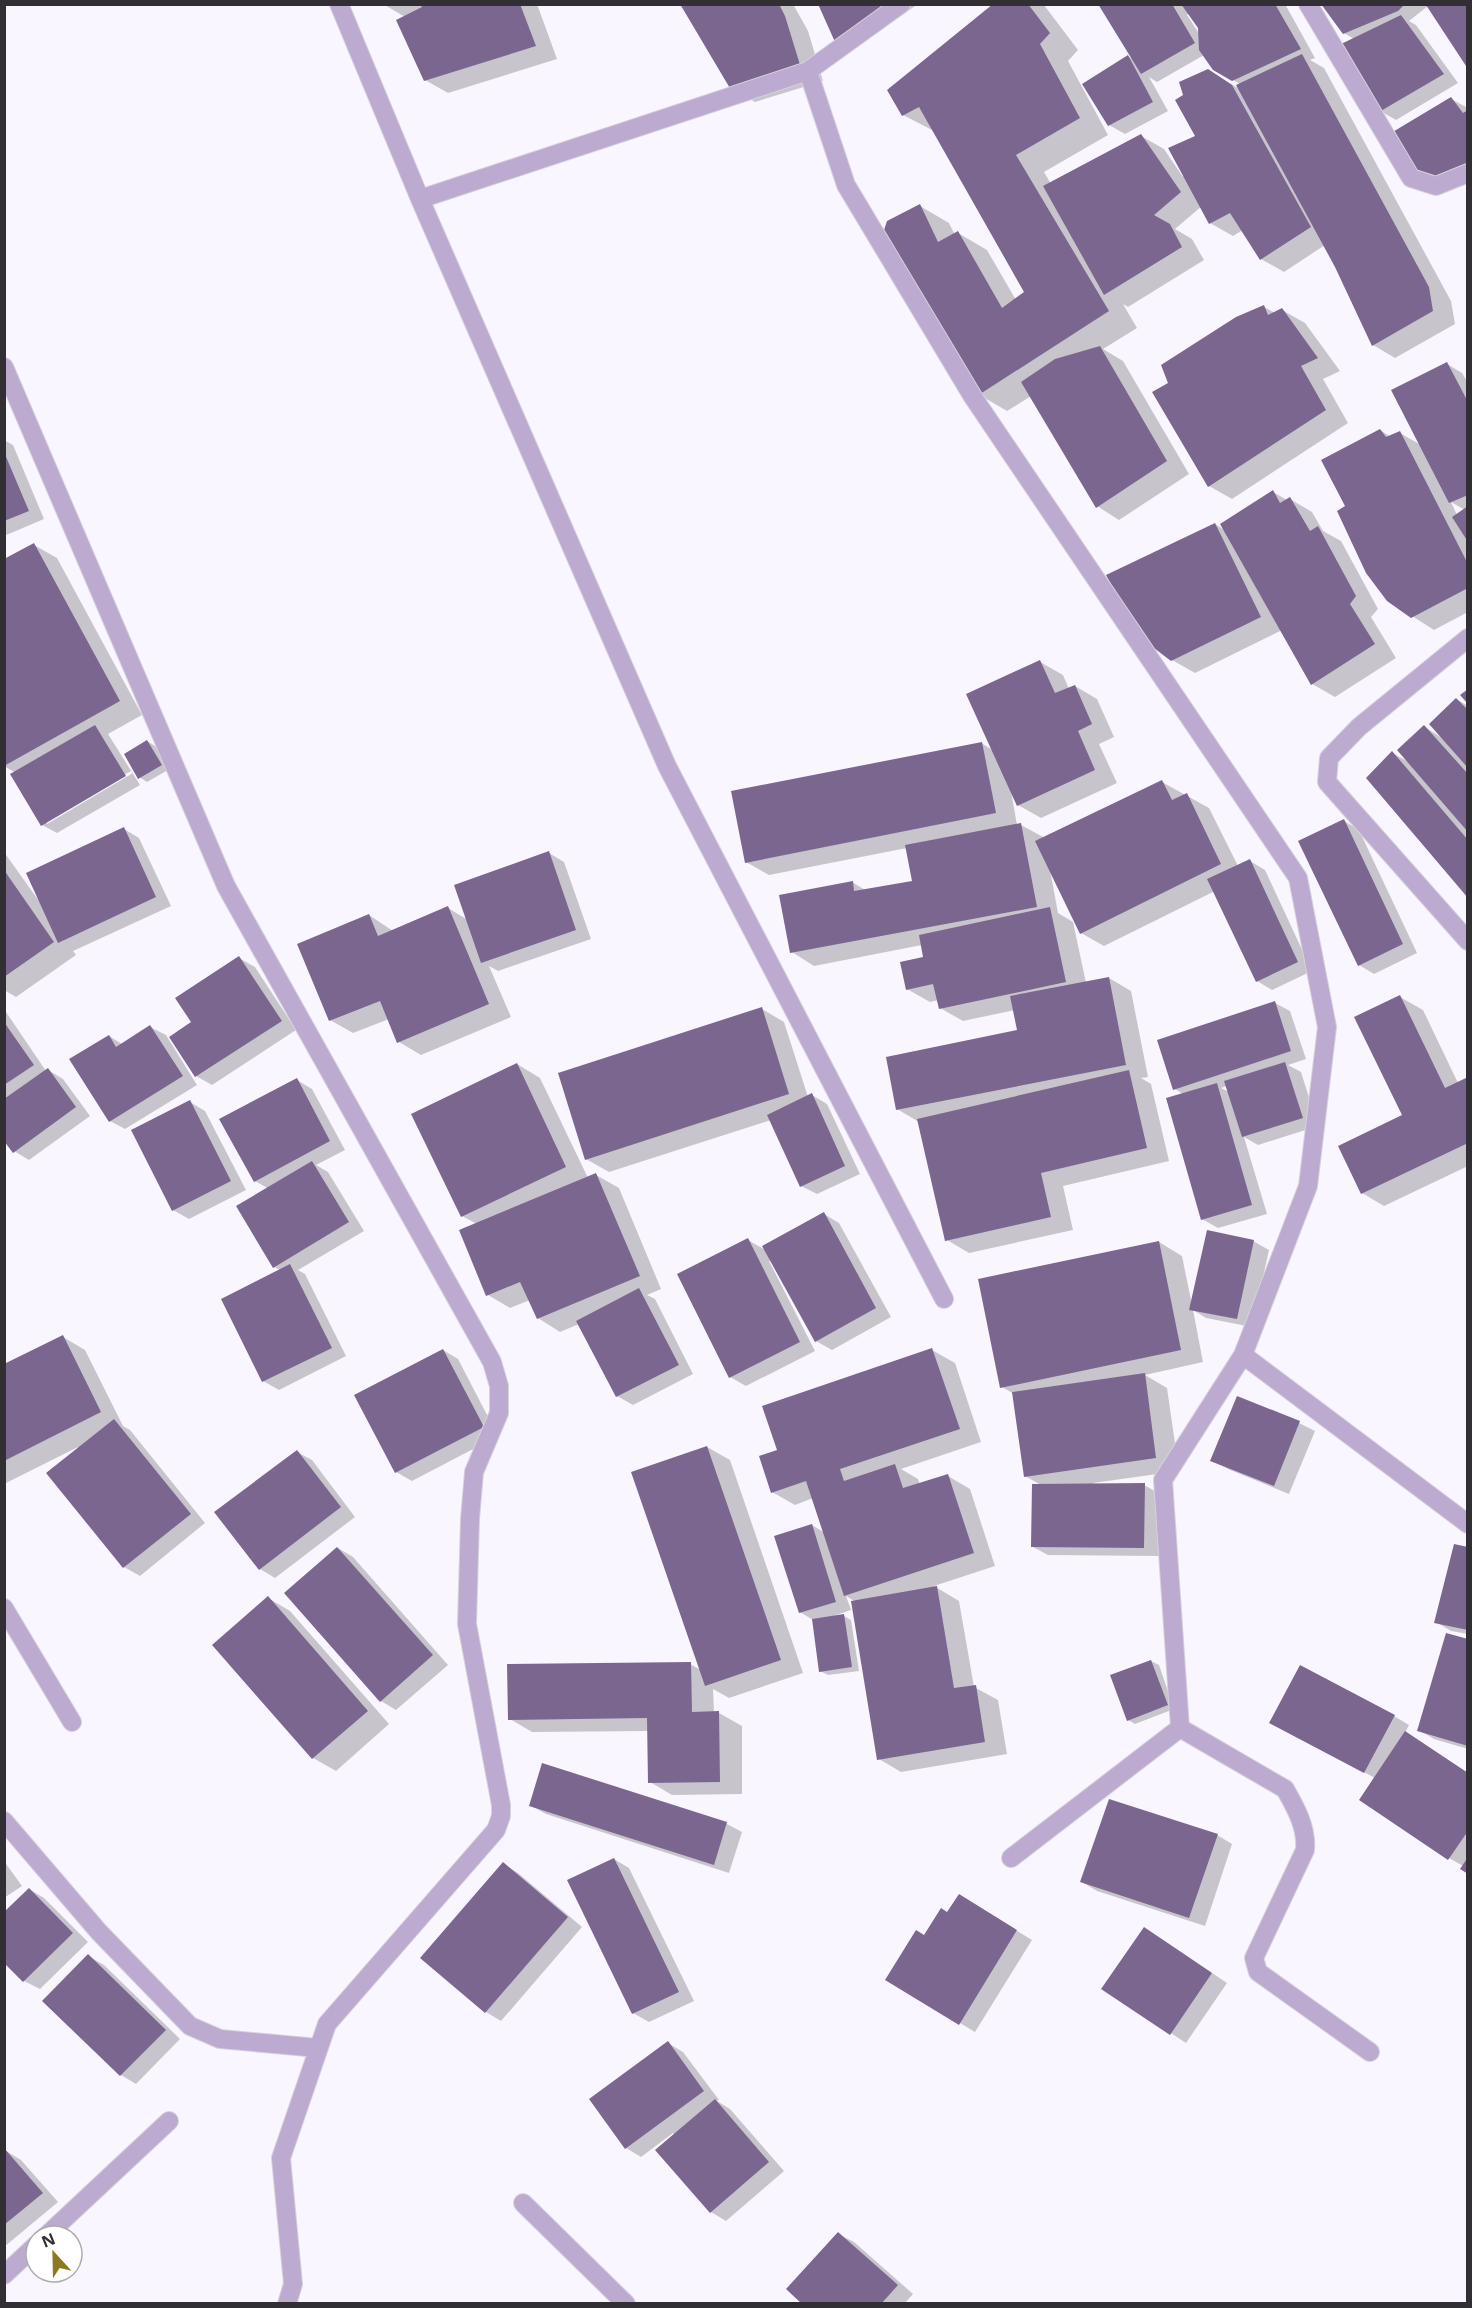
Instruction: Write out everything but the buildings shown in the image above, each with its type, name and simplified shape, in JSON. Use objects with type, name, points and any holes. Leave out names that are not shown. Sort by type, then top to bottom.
[{"type":"street","points":[[339,4],[420,199],[667,766],[944,1299]]},
{"type":"street","points":[[420,199],[808,71],[901,4]]},
{"type":"street","points":[[1308,4],[1411,178],[1437,186],[1467,173]]},
{"type":"street","points":[[808,71],[846,185],[973,397],[1298,878],[1327,1027],[1308,1186],[1243,1355],[1164,1480],[1180,1728]]},
{"type":"street","points":[[4,367],[226,886],[492,1362],[499,1386],[499,1413],[474,1472],[470,1519],[468,1624],[501,1805],[501,1816],[496,1830],[327,2024],[281,2158],[293,2284],[287,2304]]},
{"type":"street","points":[[1467,638],[1359,727],[1329,758],[1327,782],[1467,941]]},
{"type":"street","points":[[1243,1355],[1467,1524]]},
{"type":"street","points":[[4,1608],[72,1722]]},
{"type":"street","points":[[1011,1858],[1180,1728]]},
{"type":"street","points":[[1180,1728],[1285,1788],[1304,1831],[1305,1850],[1254,1958],[1258,1972],[1370,2052]]},
{"type":"street","points":[[4,1821],[99,1932],[190,2026],[220,2039],[318,2048]]},
{"type":"street","points":[[59,2224],[169,2121]]},
{"type":"street","points":[[524,2203],[626,2304]]},
{"type":"street","points":[[4,2275],[24,2256]]}]
